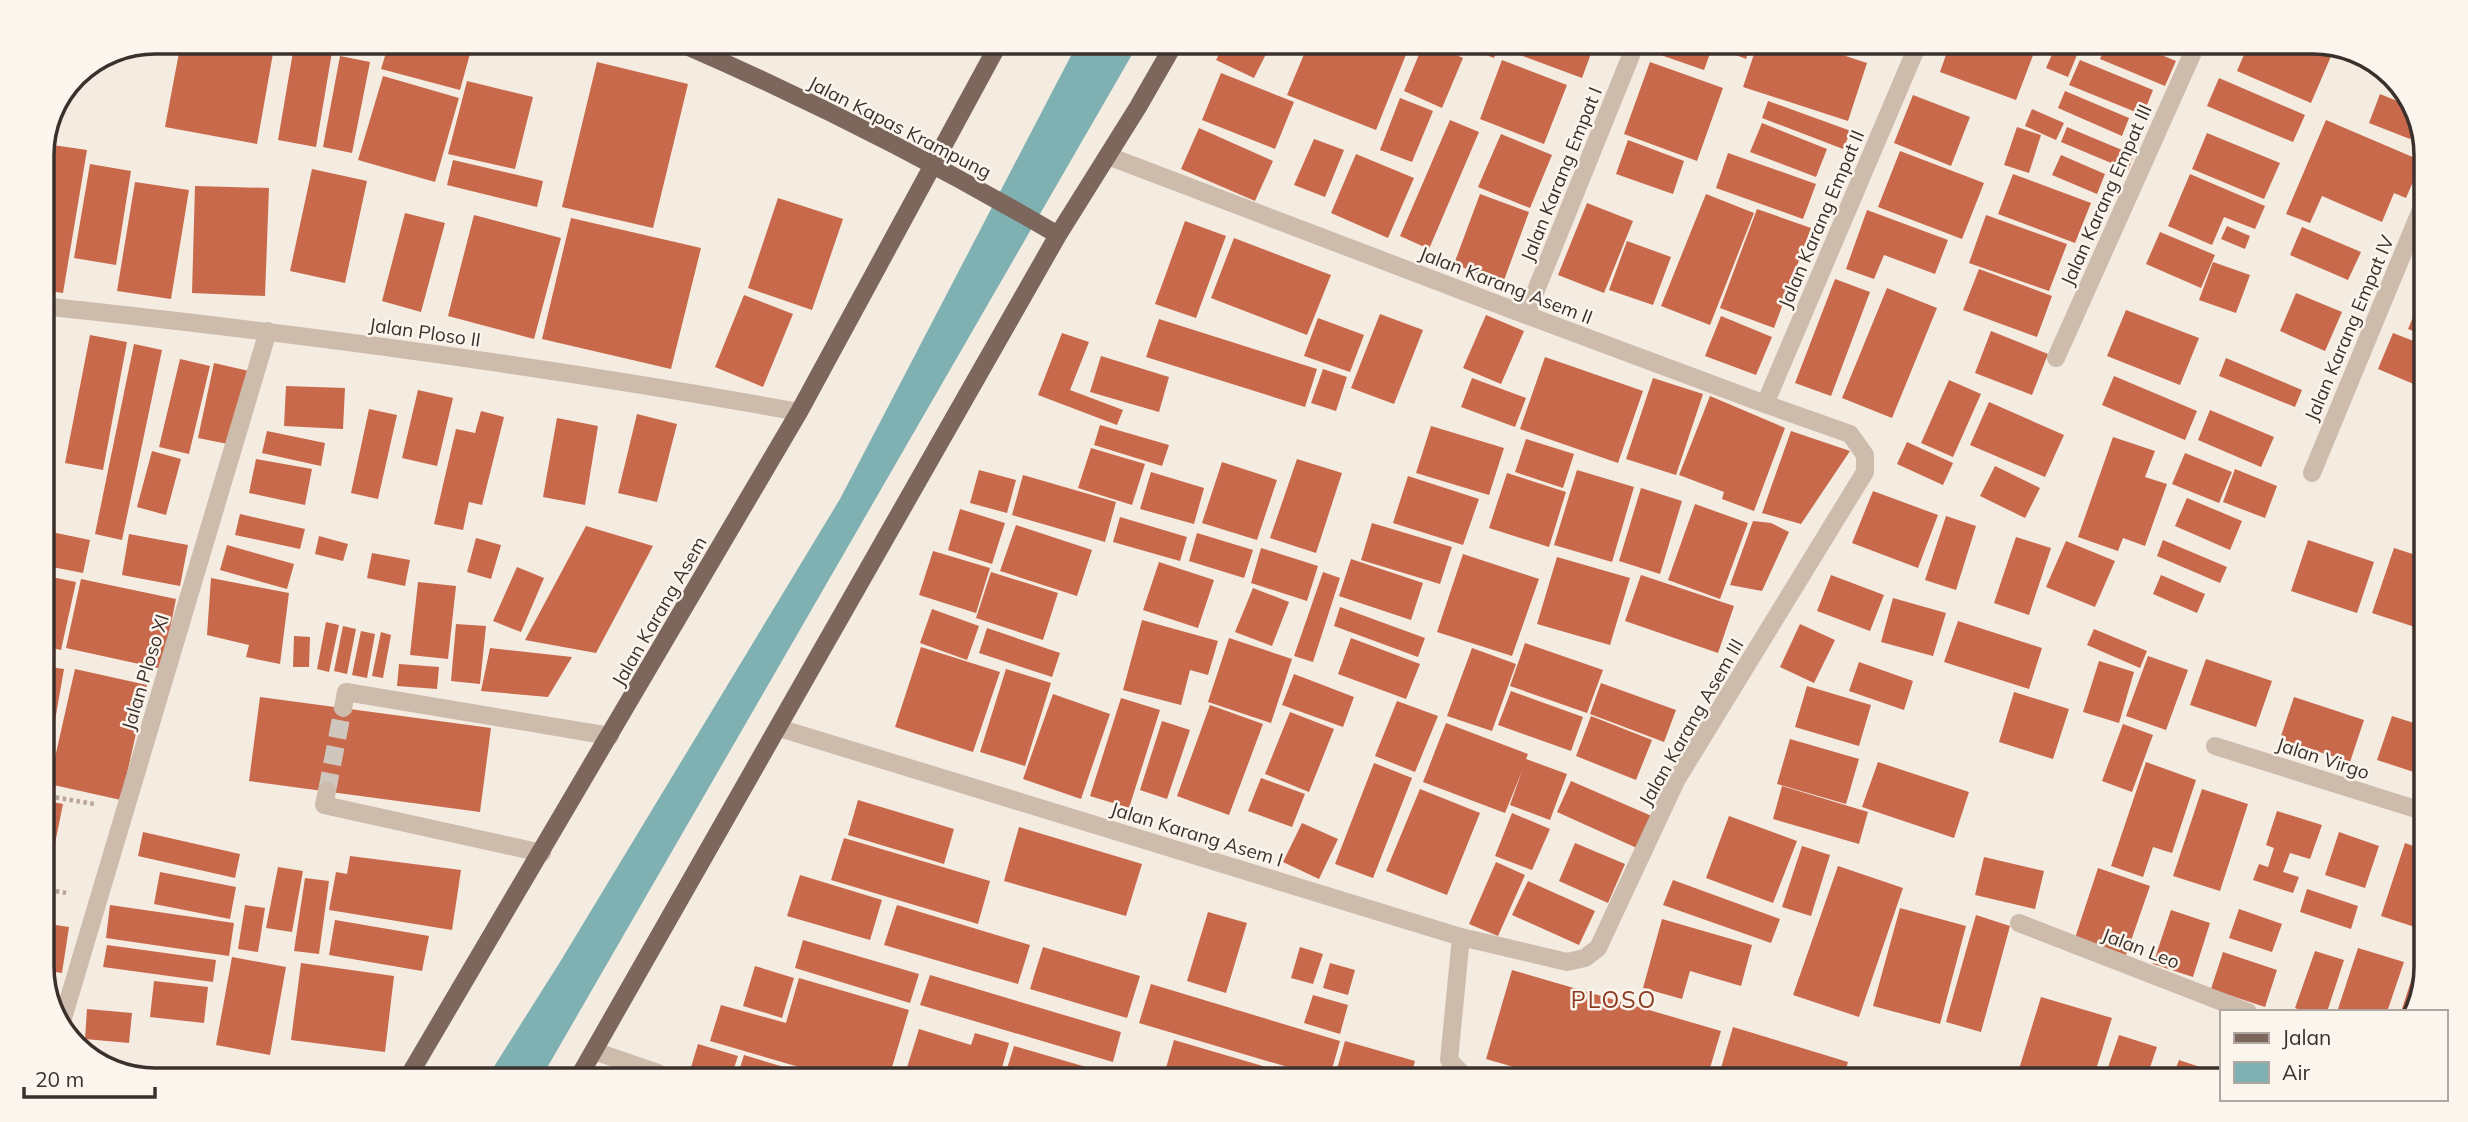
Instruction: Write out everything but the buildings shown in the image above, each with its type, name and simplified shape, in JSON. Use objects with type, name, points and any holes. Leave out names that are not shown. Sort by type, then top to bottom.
[{"type":"main road","name":"Jalan Kapas Krampung","points":[[704,54],[854,124],[938,167],[1052,231]]},
{"type":"main road","name":"Jalan Karang Asem","points":[[413,1068],[799,412],[938,167],[994,54]]},
{"type":"main road","points":[[584,1068],[779,728],[1052,231],[1108,156],[1167,54]]},
{"type":"street","name":"Jalan Karang Empat I","points":[[1526,315],[1632,54]]},
{"type":"street","name":"Jalan Karang Empat II","points":[[1765,404],[1914,54]]},
{"type":"street","name":"Jalan Karang Empat III","points":[[2056,358],[2192,54]]},
{"type":"street","name":"Jalan Karang Asem II","points":[[1108,156],[1526,315],[1850,434],[1865,455],[1865,472]]},
{"type":"street","name":"Jalan Karang Empat IV","points":[[2312,473],[2414,227]]},
{"type":"street","name":"Jalan Ploso II","points":[[54,307],[268,331],[626,382],[799,412]]},
{"type":"street","name":"Jalan Ploso XI","points":[[65,1011],[268,331]]},
{"type":"street","name":"Jalan Karang Asem III","points":[[1461,937],[1567,962],[1585,958],[1598,948],[1677,779],[1865,472]]},
{"type":"street","points":[[343,708],[346,692],[610,736]]},
{"type":"street","name":"Jalan Karang Asem I","points":[[779,728],[1461,937]]},
{"type":"street","name":"Jalan Virgo","points":[[2215,746],[2414,808]]},
{"type":"street","points":[[327,791],[324,805],[542,853]]},
{"type":"street","name":"Jalan Leo","points":[[2019,923],[2243,1010]]},
{"type":"street","points":[[1457,1068],[1449,1060],[1461,937]]},
{"type":"street","points":[[594,1051],[643,1068]]},
{"type":"path","points":[[54,797],[126,809]]},
{"type":"water","points":[[1072,54],[1132,54],[547,1068],[493,1068],[560,962],[840,499]]},
{"type":"tunnel","points":[[327,791],[343,708]]},
{"type":"district","name":"PLOSO","points":[[1614,1000]]}]
